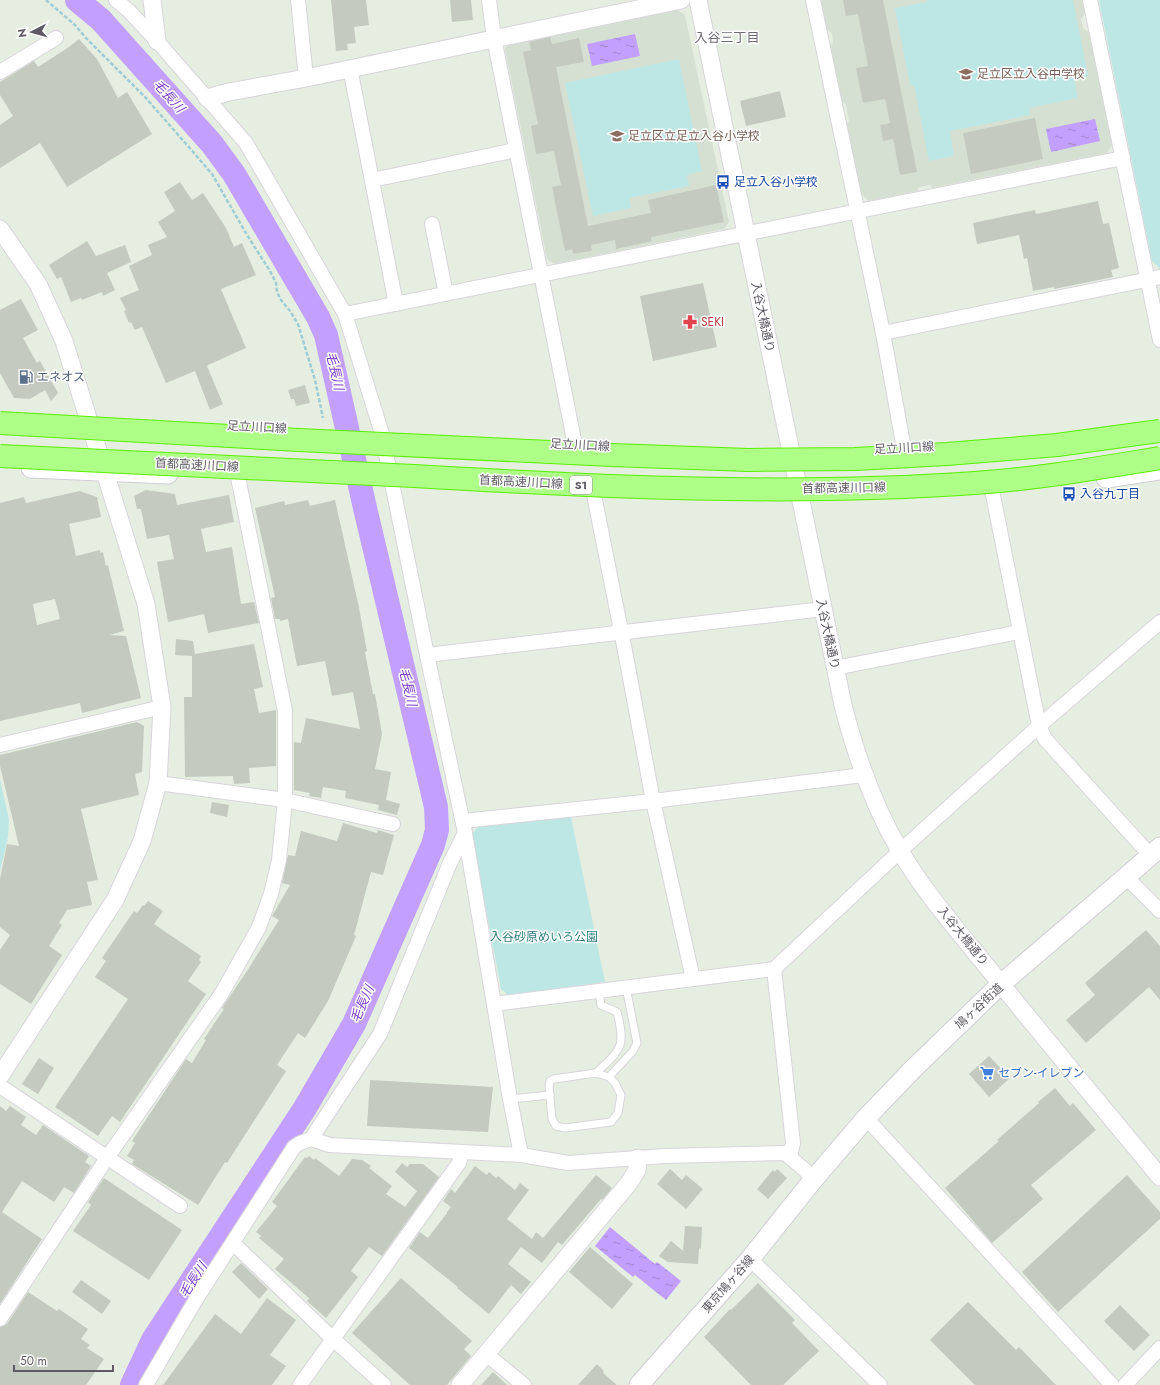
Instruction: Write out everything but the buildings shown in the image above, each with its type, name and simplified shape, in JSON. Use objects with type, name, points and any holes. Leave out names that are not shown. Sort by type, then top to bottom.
[{"type":"highway","points":[[0,423],[299,440],[748,460],[839,459],[947,454],[1057,445],[1160,431]]},
{"type":"highway","points":[[0,434],[152,440],[299,440]]},
{"type":"highway","points":[[521,482],[752,481],[975,472],[1067,461],[1160,447]]},
{"type":"highway","name":"首都高速川口線","points":[[0,456],[660,488],[784,489],[892,487],[977,483],[1068,472],[1160,458]]},
{"type":"main road","name":"足立川口線","points":[[0,414],[575,445],[683,450],[790,451],[904,449],[985,444],[1056,436],[1160,421]]},
{"type":"main road","points":[[0,466],[594,495],[746,500],[905,496],[992,490],[1061,484],[1160,470]]},
{"type":"main road","name":"鳩ヶ谷街道","points":[[813,1180],[866,1118],[1001,984],[1126,878],[1155,851]]},
{"type":"main road","name":"東京鳩ヶ谷線","points":[[639,1385],[750,1259],[813,1180]]},
{"type":"street","points":[[116,0],[157,41],[246,143],[346,314],[382,434],[464,827],[510,1099],[522,1155]]},
{"type":"street","points":[[152,0],[157,41]]},
{"type":"street","points":[[298,0],[306,78]]},
{"type":"street","points":[[489,0],[494,38],[540,276],[575,445]]},
{"type":"street","points":[[207,98],[229,92],[306,78],[681,0]]},
{"type":"street","name":"入谷大橋通り","points":[[698,0],[835,668],[852,739],[864,775],[881,815],[900,851],[922,884],[1001,984],[1160,1177]]},
{"type":"street","points":[[813,0],[883,333],[904,449]]},
{"type":"street","points":[[1090,0],[1123,158],[1154,278],[1160,340]]},
{"type":"street","points":[[0,72],[56,38]]},
{"type":"street","points":[[350,68],[396,304]]},
{"type":"street","points":[[372,180],[516,150]]},
{"type":"street","points":[[346,314],[1123,158]]},
{"type":"street","points":[[432,224],[446,294]]},
{"type":"street","points":[[0,229],[38,284],[64,341],[146,604],[162,707],[158,783],[142,841],[115,900],[0,1076]]},
{"type":"street","points":[[883,333],[1154,278]]},
{"type":"street","points":[[0,1319],[107,1158],[222,993],[259,927],[271,894],[279,860],[285,800],[285,711],[238,477]]},
{"type":"street","points":[[992,490],[1038,726],[1045,739],[1155,851]]},
{"type":"street","points":[[594,495],[622,633],[653,801],[692,979]]},
{"type":"street","points":[[427,655],[823,609]]},
{"type":"street","points":[[494,1004],[774,969],[900,851],[1038,726],[1160,622]]},
{"type":"street","points":[[835,668],[1019,632]]},
{"type":"street","points":[[0,745],[162,707]]},
{"type":"street","points":[[464,827],[653,801],[864,775]]},
{"type":"street","points":[[158,783],[285,800],[393,824]]},
{"type":"street","points":[[311,1139],[380,1034],[464,827]]},
{"type":"street","points":[[1126,878],[1160,911]]},
{"type":"street","points":[[774,969],[793,1143],[790,1156]]},
{"type":"street","points":[[0,1086],[180,1206]]},
{"type":"street","points":[[866,1118],[1112,1385]]},
{"type":"street","points":[[146,1385],[195,1300],[294,1147],[300,1142],[311,1139],[330,1145],[522,1155],[568,1163],[638,1158],[777,1152],[785,1153],[790,1156],[813,1180]]},
{"type":"street","points":[[300,1385],[459,1163],[462,1152]]},
{"type":"street","points":[[460,1385],[629,1183],[636,1170],[638,1158]]},
{"type":"street","points":[[233,1243],[333,1339],[384,1385]]},
{"type":"street","points":[[750,1259],[880,1385]]},
{"type":"street","points":[[1125,1385],[1160,1348]]},
{"type":"street","points":[[486,1354],[524,1385]]},
{"type":"lane","points":[[609,1077],[633,1051],[637,1043],[626,988]]},
{"type":"lane","points":[[596,1073],[612,1058],[619,1048],[622,1039],[617,1012],[601,1005],[599,991]]},
{"type":"lane","points":[[596,1073],[609,1077],[615,1083],[621,1095],[618,1112],[611,1122],[565,1128],[556,1126],[552,1120],[550,1081],[554,1079],[596,1073]]},
{"type":"lane","points":[[510,1099],[550,1095]]},
{"type":"path","points":[[46,0],[75,25],[145,97],[212,174],[247,235],[270,271],[276,283],[277,292],[281,300],[298,324],[300,335],[315,380],[323,418]]},
{"type":"shaded area","name":"足立区立入谷中学校","points":[[820,0],[1082,0],[1085,13],[1081,19],[1083,28],[1089,32],[1112,145],[1107,153],[932,188],[930,185],[919,187],[917,191],[869,201],[861,194],[846,125],[849,121],[846,104],[841,101],[829,47],[833,43],[832,33],[827,30]]},
{"type":"shaded area","name":"足立区立足立入谷小学校","points":[[677,10],[685,15],[729,222],[724,229],[554,264],[547,259],[505,49],[509,43]]},
{"type":"green space","points":[[927,0],[1073,0],[1088,76],[1074,78],[1078,98],[1029,108],[1030,115],[950,131],[954,156],[929,161],[914,85],[910,85],[895,8],[927,2]]},
{"type":"green space","points":[[1099,0],[1160,0],[1160,269],[1152,261]]},
{"type":"green space","points":[[679,59],[702,171],[687,175],[689,186],[629,198],[631,208],[593,216],[565,83]]},
{"type":"green space","points":[[0,779],[9,820],[8,837],[0,871]]},
{"type":"green space","name":"入谷砂原めいろ公園","points":[[571,817],[605,982],[508,995],[501,989],[472,835],[478,826]]},
{"type":"water","points":[[635,34],[640,56],[592,66],[587,44]]},
{"type":"water","points":[[1095,119],[1100,141],[1051,152],[1046,129]]},
{"type":"water","points":[[610,1227],[655,1264],[657,1262],[681,1281],[666,1300],[635,1275],[633,1277],[595,1246]]},
{"type":"waterway","name":"毛長川","points":[[77,0],[101,20],[212,144],[234,174],[318,317],[326,335],[365,508],[436,807],[437,830],[433,845],[354,1024],[305,1108],[153,1340],[132,1385]]},
{"type":"place","name":"足立区立入谷中学校","points":[[966,74]]},
{"type":"place","name":"足立区立足立入谷小学校","points":[[617,136]]},
{"type":"place","name":"足立入谷小学校","points":[[723,182]]},
{"type":"place","name":"SEKI","points":[[690,322]]},
{"type":"place","name":"エネオス","points":[[26,377]]},
{"type":"place","name":"入谷九丁目","points":[[1069,494]]},
{"type":"place","name":"セブン-イレブン","points":[[987,1073]]},
{"type":"district","name":"入谷三丁目","points":[[727,37]]}]
